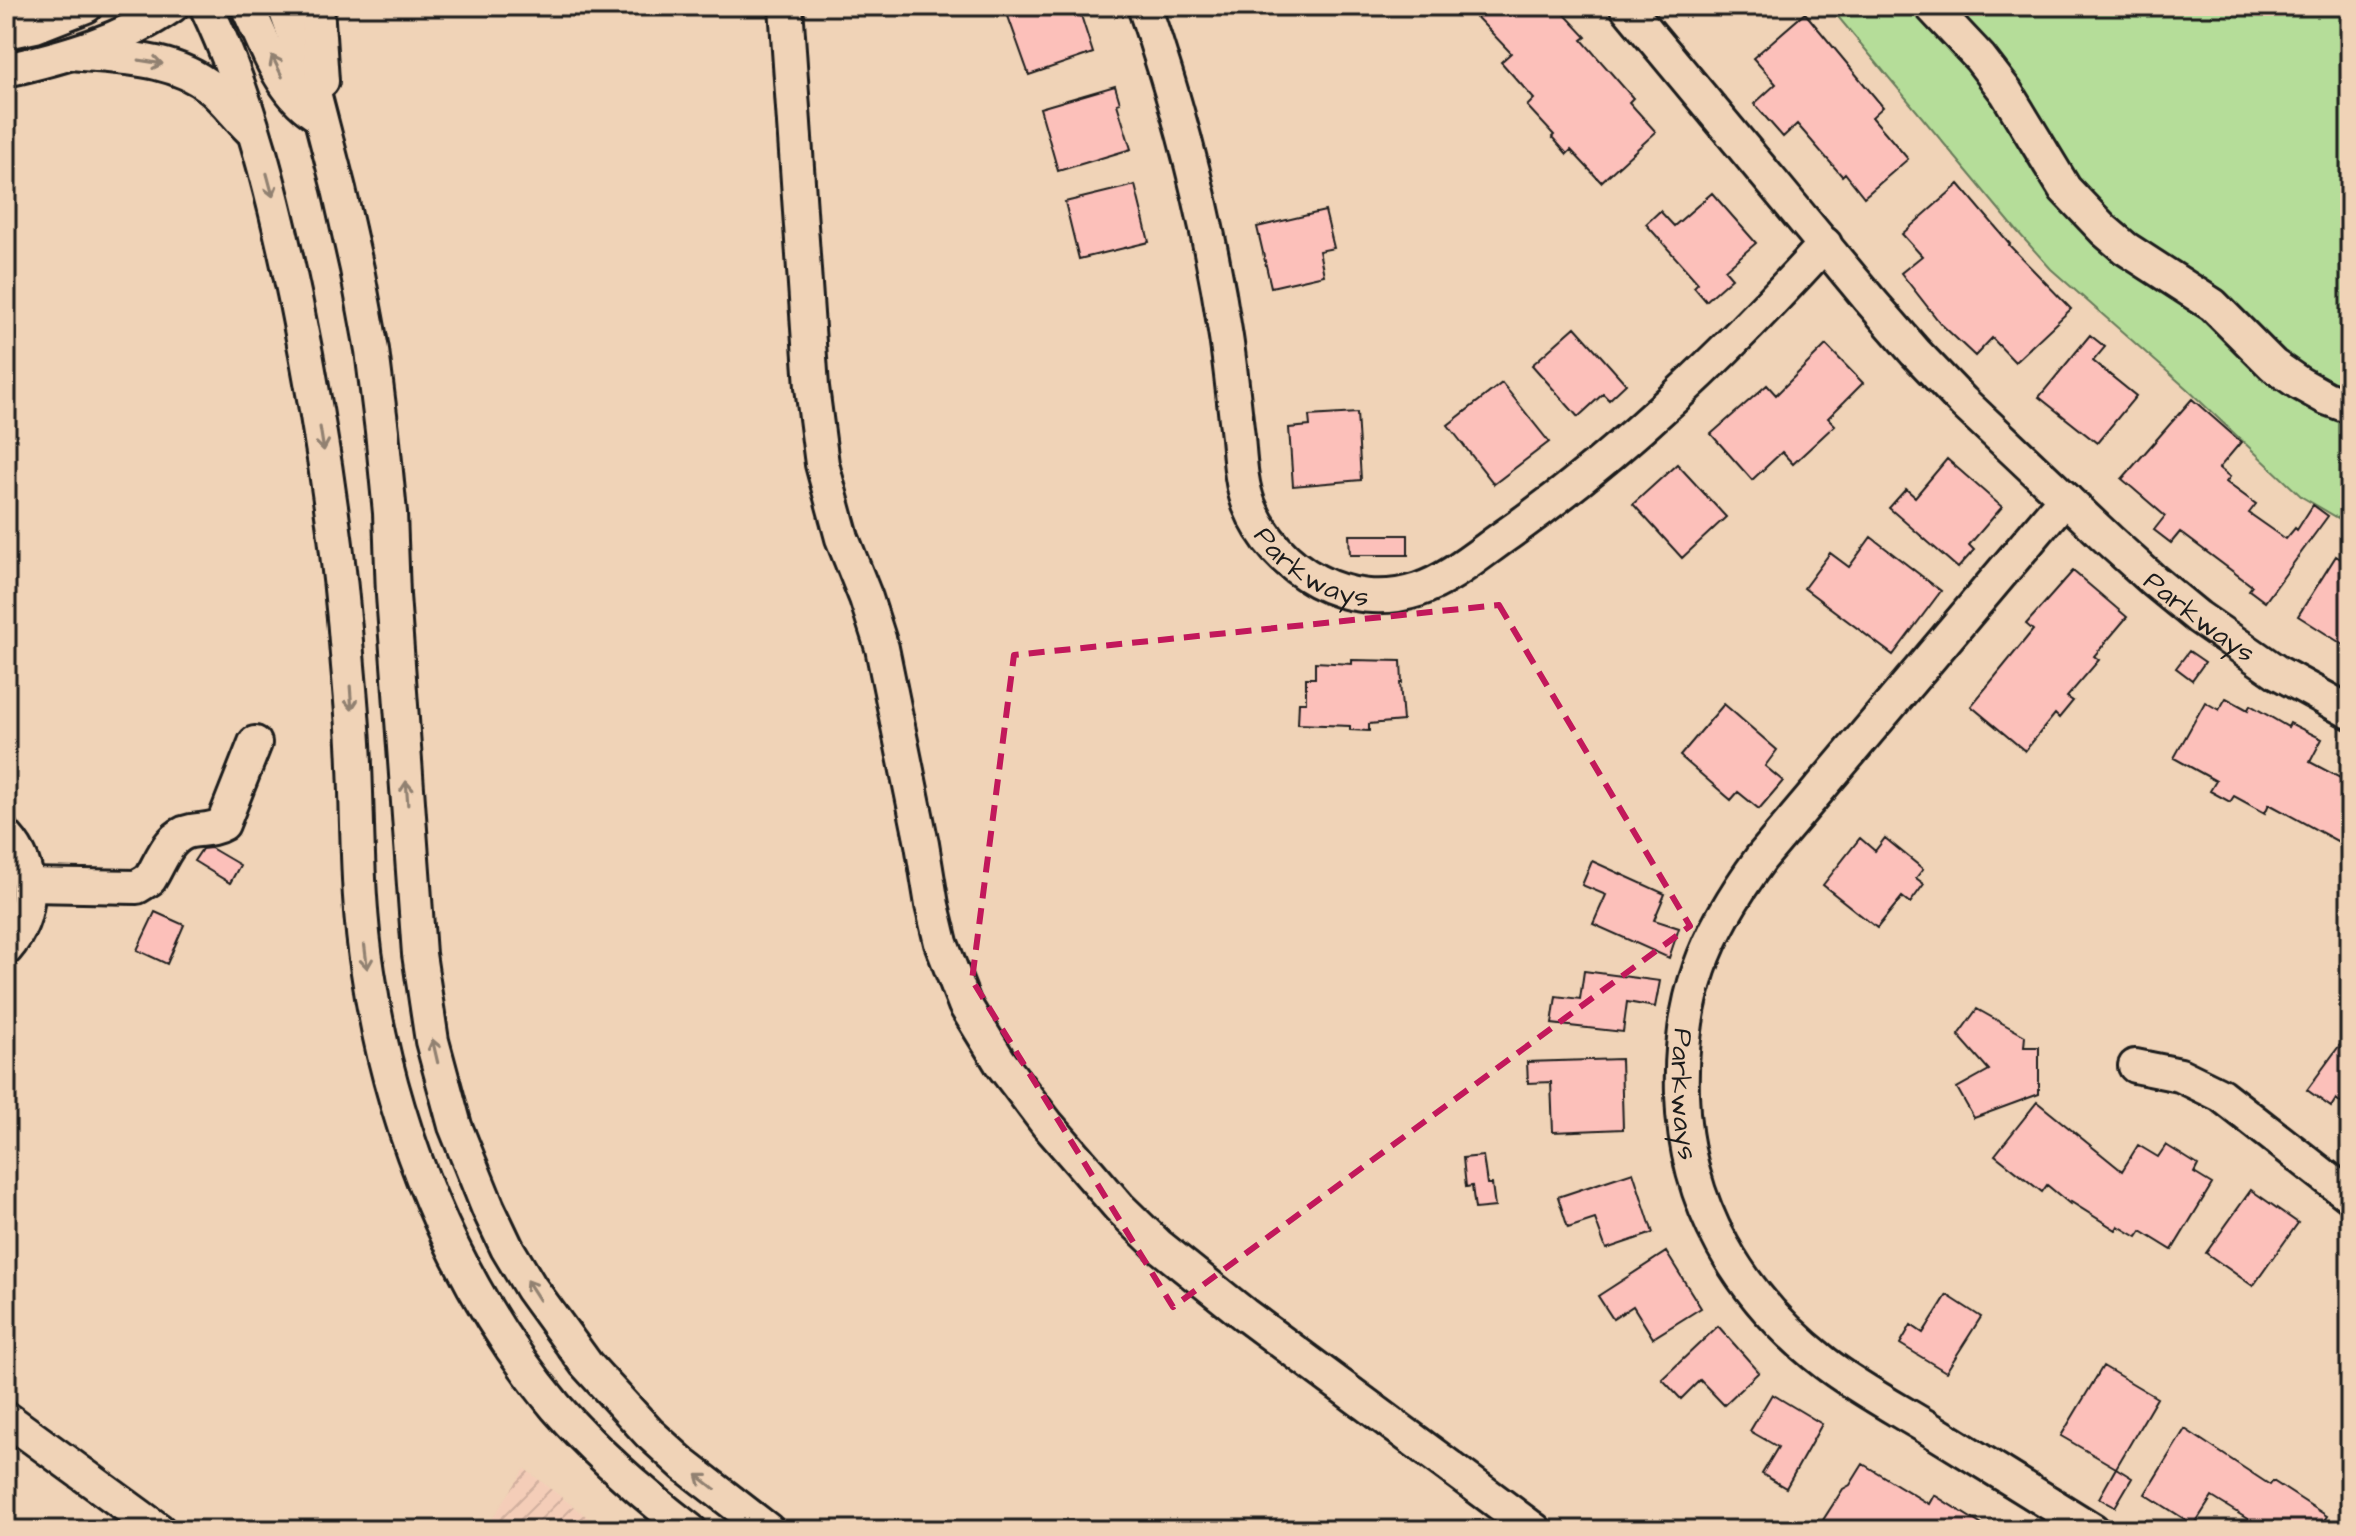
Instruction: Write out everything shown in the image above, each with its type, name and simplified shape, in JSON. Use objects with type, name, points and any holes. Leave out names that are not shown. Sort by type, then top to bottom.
[{"type":"street","points":[[6,32],[35,26],[86,6]]},
{"type":"street","points":[[6,70],[73,53],[120,35],[172,6]]},
{"type":"street","points":[[206,6],[257,137],[303,337],[329,484],[348,665],[361,918],[367,970],[382,1048],[403,1123],[421,1172],[464,1267],[521,1360],[557,1408],[602,1455],[690,1530]]},
{"type":"street","points":[[247,6],[290,91],[319,116]]},
{"type":"street","points":[[284,6],[300,47],[319,116],[354,256],[372,350],[390,513],[394,611],[419,954],[432,1041],[455,1126],[507,1248],[531,1288],[586,1364],[649,1433],[684,1465],[768,1530]]},
{"type":"street","points":[[317,6],[322,71],[319,116]]},
{"type":"street","points":[[786,6],[812,387],[822,464],[842,538],[871,610],[882,648],[932,905],[941,943],[965,1005],[1000,1062],[1047,1124],[1119,1207],[1158,1245],[1200,1281],[1535,1530]]},
{"type":"street","name":"Parkways","points":[[1144,6],[1182,125],[1209,238],[1248,503],[1260,529],[1277,552],[1298,571],[1334,589],[1370,596],[1394,596],[1418,590],[1469,562],[1615,452],[1688,387],[1825,244]]},
{"type":"street","name":"Parkways","points":[[1626,6],[1915,352],[1963,402],[2153,580],[2198,617],[2277,672],[2350,712]]},
{"type":"street","points":[[1931,6],[1980,58],[2006,92],[2065,189],[2104,230],[2125,248],[2213,305],[2273,365],[2326,398],[2350,407]]},
{"type":"street","points":[[73,53],[164,64],[189,74],[211,89],[257,137]]},
{"type":"street","name":"Parkways","points":[[2065,498],[1761,858],[1737,891],[1715,928],[1697,973],[1685,1021],[1681,1070],[1682,1118],[1691,1167],[1706,1213],[1729,1259],[1759,1302],[1827,1364],[2093,1530]]},
{"type":"street","points":[[28,885],[137,887],[145,884],[177,836],[223,824],[255,743]]},
{"type":"street","points":[[6,836],[20,856],[28,885],[22,925],[6,949]]},
{"type":"street","points":[[2135,1066],[2180,1075],[2221,1095],[2350,1196]]},
{"type":"street","points":[[6,1418],[159,1530]]},
{"type":"highlighted area","points":[[1499,605],[1690,926],[1173,1307],[972,980],[1014,655]]},
{"type":"shaded area","points":[[525,1469],[604,1530],[485,1530]]},
{"type":"green space","points":[[1829,6],[2350,6],[2350,525],[2302,497],[2186,388],[2051,269]]},
{"type":"building","points":[[1036,6],[1078,6],[1093,53],[1029,75],[1008,16]]},
{"type":"building","points":[[1466,6],[1557,6],[1586,37],[1582,40],[1633,98],[1629,102],[1656,132],[1601,182],[1571,150],[1567,154],[1527,106],[1534,99],[1501,62],[1511,53]]},
{"type":"building","points":[[1805,13],[1883,107],[1872,117],[1908,159],[1864,197],[1797,124],[1783,137],[1754,104],[1776,84],[1753,58]]},
{"type":"building","points":[[1115,86],[1120,103],[1117,104],[1131,149],[1058,171],[1040,108]]},
{"type":"building","points":[[1959,184],[2009,245],[2071,309],[2015,362],[1992,338],[1975,356],[1941,324],[1901,273],[1922,256],[1902,234]]},
{"type":"building","points":[[1135,185],[1149,242],[1079,259],[1065,202]]},
{"type":"building","points":[[1712,193],[1756,243],[1725,270],[1732,278],[1706,301],[1694,287],[1698,283],[1646,224],[1660,211],[1674,226]]},
{"type":"building","points":[[1325,211],[1334,248],[1319,251],[1324,275],[1271,287],[1257,227]]},
{"type":"building","points":[[1575,327],[1626,384],[1609,400],[1603,394],[1578,417],[1532,365]]},
{"type":"building","points":[[2090,335],[2105,347],[2093,361],[2136,396],[2097,443],[2039,397]]},
{"type":"building","points":[[1826,345],[1863,383],[1828,418],[1835,425],[1793,464],[1782,452],[1752,480],[1711,434],[1767,385],[1776,395]]},
{"type":"building","points":[[1502,383],[1549,442],[1494,484],[1448,425]]},
{"type":"building","points":[[2192,399],[2241,442],[2219,468],[2230,477],[2226,482],[2256,504],[2249,513],[2286,539],[2295,528],[2297,530],[2313,505],[2328,516],[2265,602],[2249,590],[2252,586],[2180,532],[2171,543],[2154,530],[2165,516],[2122,479]]},
{"type":"building","points":[[1357,413],[1361,480],[1293,486],[1289,428],[1310,426],[1309,416]]},
{"type":"building","points":[[1947,459],[2002,507],[1969,545],[1974,550],[1958,568],[1889,508],[1906,489],[1915,497]]},
{"type":"building","points":[[1677,464],[1726,517],[1682,558],[1633,504]]},
{"type":"building","points":[[1349,535],[1408,535],[1408,555],[1350,555]]},
{"type":"building","points":[[1871,537],[1941,591],[1893,655],[1804,588],[1830,553],[1849,567]]},
{"type":"building","points":[[2336,556],[2350,565],[2350,649],[2298,616]]},
{"type":"building","points":[[2073,571],[2127,617],[2094,656],[2099,660],[2067,697],[2073,701],[2059,718],[2055,714],[2025,751],[1971,706],[2033,630],[2026,624]]},
{"type":"building","points":[[2189,651],[2205,662],[2192,680],[2176,668]]},
{"type":"building","points":[[1352,660],[1401,661],[1403,721],[1369,724],[1369,731],[1350,730],[1350,726],[1298,724],[1299,702],[1306,702],[1306,678],[1315,678],[1315,662],[1352,664]]},
{"type":"building","points":[[2226,698],[2248,710],[2250,705],[2288,727],[2290,723],[2322,739],[2310,762],[2350,783],[2350,848],[2269,804],[2265,813],[2234,796],[2230,802],[2210,791],[2216,781],[2174,758],[2205,702],[2219,710]]},
{"type":"building","points":[[1724,704],[1777,750],[1765,766],[1783,781],[1759,809],[1738,792],[1731,800],[1680,756]]},
{"type":"building","points":[[1860,838],[1875,851],[1885,838],[1923,869],[1916,878],[1924,884],[1910,903],[1902,897],[1877,928],[1823,885]]},
{"type":"building","points":[[211,848],[240,865],[230,883],[194,861],[202,849]]},
{"type":"building","points":[[1592,861],[1665,894],[1654,920],[1679,928],[1669,958],[1593,924],[1606,895],[1582,885]]},
{"type":"building","points":[[155,912],[184,925],[167,964],[137,950]]},
{"type":"building","points":[[1584,971],[1660,981],[1655,1007],[1627,1002],[1623,1032],[1552,1024],[1556,996],[1580,999]]},
{"type":"building","points":[[1977,1009],[2025,1036],[2024,1047],[2039,1047],[2039,1094],[1974,1118],[1957,1088],[1989,1070],[1958,1035]]},
{"type":"building","points":[[2350,1031],[2350,1110],[2336,1099],[2331,1107],[2307,1090]]},
{"type":"building","points":[[1621,1059],[1623,1129],[1553,1132],[1551,1082],[1528,1083],[1527,1062]]},
{"type":"building","points":[[2037,1102],[2122,1171],[2138,1145],[2158,1157],[2166,1145],[2198,1165],[2194,1173],[2212,1184],[2172,1250],[2141,1231],[2137,1237],[2118,1226],[2116,1230],[2070,1204],[2047,1185],[2042,1192],[1995,1155]]},
{"type":"building","points":[[1483,1156],[1487,1184],[1492,1184],[1495,1207],[1475,1209],[1472,1186],[1466,1187],[1463,1158]]},
{"type":"building","points":[[1633,1172],[1653,1233],[1606,1249],[1595,1219],[1568,1228],[1558,1197]]},
{"type":"building","points":[[2251,1190],[2298,1223],[2253,1286],[2206,1253]]},
{"type":"building","points":[[1666,1252],[1701,1308],[1653,1338],[1633,1306],[1613,1319],[1598,1296]]},
{"type":"building","points":[[1947,1295],[1981,1317],[1946,1372],[1900,1344],[1911,1325],[1923,1333]]},
{"type":"building","points":[[1718,1326],[1759,1372],[1724,1405],[1700,1380],[1681,1399],[1662,1379]]},
{"type":"building","points":[[2103,1366],[2157,1398],[2116,1468],[2061,1436]]},
{"type":"building","points":[[1772,1394],[1822,1424],[1786,1488],[1762,1474],[1778,1447],[1750,1431]]},
{"type":"building","points":[[2185,1429],[2270,1485],[2273,1481],[2327,1516],[2318,1530],[2242,1530],[2249,1520],[2212,1497],[2194,1525],[2145,1494]]},
{"type":"building","points":[[1863,1464],[1929,1504],[1934,1495],[1990,1530],[1839,1530],[1823,1520]]},
{"type":"building","points":[[2116,1468],[2132,1478],[2115,1507],[2099,1498]]}]
